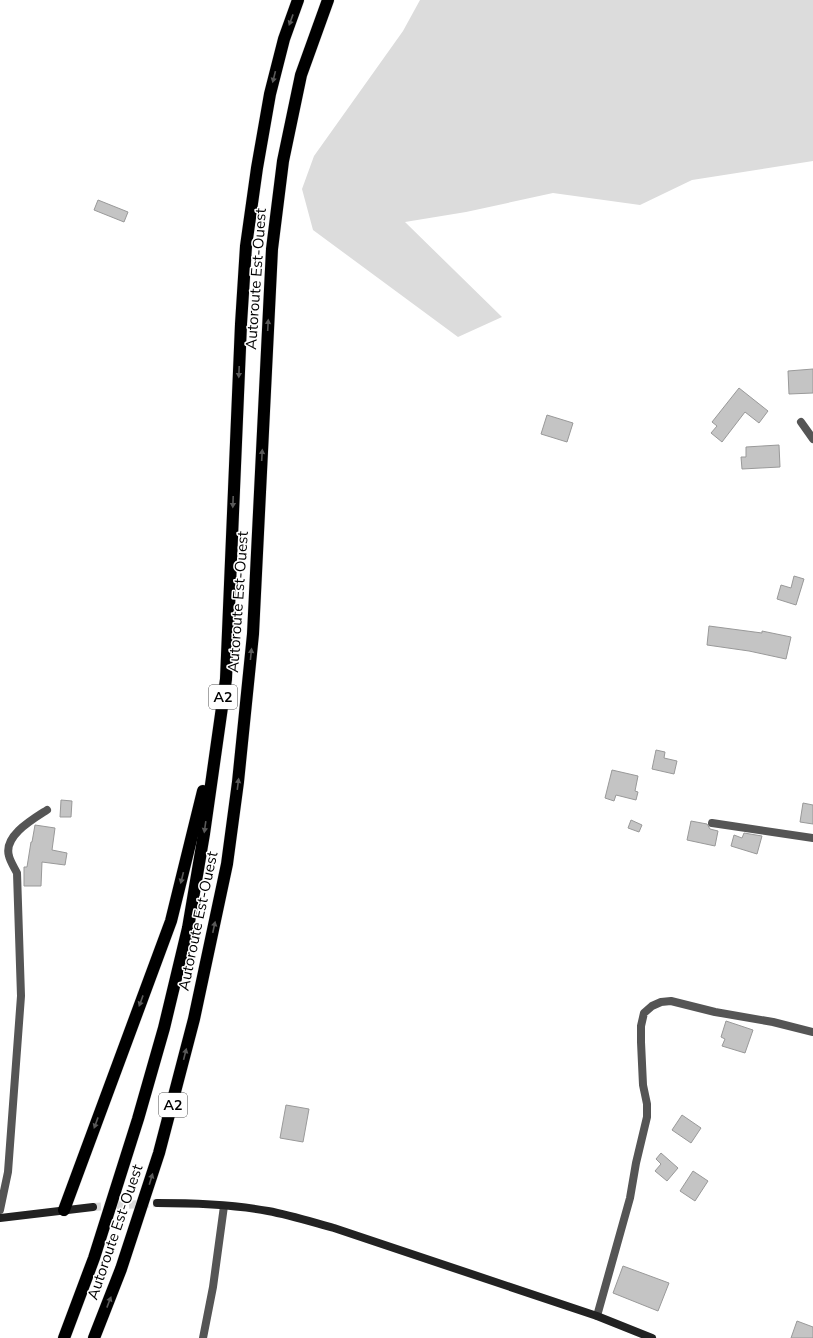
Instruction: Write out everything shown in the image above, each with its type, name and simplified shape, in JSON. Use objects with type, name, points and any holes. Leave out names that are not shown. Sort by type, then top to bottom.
[{"type":"highway","name":"Autoroute Est-Ouest","points":[[64,1338],[94,1258],[138,1119],[164,1028],[188,928],[204,834],[226,679],[241,324],[246,246],[257,168],[270,94],[284,39],[298,0]]},
{"type":"highway","name":"Autoroute Est-Ouest","points":[[94,1338],[122,1269],[159,1153],[194,1019],[227,864],[238,782],[253,634],[272,249],[283,161],[301,75],[328,0]]},
{"type":"highway","points":[[64,1210],[171,921],[218,731]]},
{"type":"main road","points":[[157,1203],[199,1203],[267,1211],[295,1217],[334,1228],[597,1316],[652,1338]]},
{"type":"main road","points":[[0,1218],[93,1207]]},
{"type":"street","points":[[801,422],[813,440]]},
{"type":"street","points":[[0,1210],[8,1172],[21,996],[17,873],[8,855],[10,843],[21,827],[47,810]]},
{"type":"street","points":[[712,823],[813,838]]},
{"type":"street","points":[[597,1316],[630,1198],[647,1117],[647,1104],[643,1085],[640,1042],[644,1013],[652,1006],[661,1002],[671,1001],[716,1012],[773,1022],[813,1032]]},
{"type":"street","points":[[204,1338],[213,1287],[224,1206]]},
{"type":"shaded area","points":[[420,0],[813,0],[813,161],[692,180],[640,205],[553,193],[466,212],[405,222],[502,317],[458,337],[313,230],[302,189],[314,156],[403,31]]},
{"type":"building","points":[[98,200],[128,212],[124,222],[94,210]]},
{"type":"building","points":[[813,369],[813,393],[789,394],[788,371]]},
{"type":"building","points":[[739,388],[768,411],[759,423],[745,412],[722,442],[711,433],[717,426],[712,422]]},
{"type":"building","points":[[547,415],[573,423],[567,442],[541,434]]},
{"type":"building","points":[[779,445],[780,467],[742,469],[741,457],[746,457],[746,447]]},
{"type":"building","points":[[794,576],[804,579],[796,605],[777,599],[781,585],[791,588]]},
{"type":"building","points":[[709,626],[762,633],[762,631],[791,637],[786,659],[749,651],[707,645]]},
{"type":"building","points":[[656,750],[665,752],[664,758],[677,761],[674,774],[652,769]]},
{"type":"building","points":[[612,770],[638,776],[635,791],[638,792],[636,800],[616,795],[614,801],[605,798]]},
{"type":"building","points":[[61,800],[72,801],[71,817],[60,817]]},
{"type":"building","points":[[803,803],[813,805],[813,824],[800,822]]},
{"type":"building","points":[[631,820],[642,825],[639,832],[628,828]]},
{"type":"building","points":[[691,821],[707,824],[710,829],[718,831],[715,846],[687,840]]},
{"type":"building","points":[[35,825],[55,828],[52,850],[67,853],[65,865],[42,862],[41,886],[24,886],[24,867],[27,867]]},
{"type":"building","points":[[744,833],[762,836],[757,854],[731,846],[734,835],[742,838]]},
{"type":"building","points":[[726,1021],[753,1030],[745,1053],[722,1046],[725,1039],[721,1037]]},
{"type":"building","points":[[286,1105],[309,1109],[303,1142],[280,1138]]},
{"type":"building","points":[[682,1115],[701,1128],[691,1143],[672,1130]]},
{"type":"building","points":[[661,1153],[678,1168],[667,1181],[655,1171],[661,1164],[656,1159]]},
{"type":"building","points":[[693,1171],[708,1181],[695,1201],[680,1191]]},
{"type":"building","points":[[623,1266],[669,1283],[658,1311],[613,1293]]},
{"type":"building","points":[[797,1321],[813,1327],[813,1338],[791,1338]]},
{"type":"tunnel","points":[[93,1207],[157,1203]]}]
